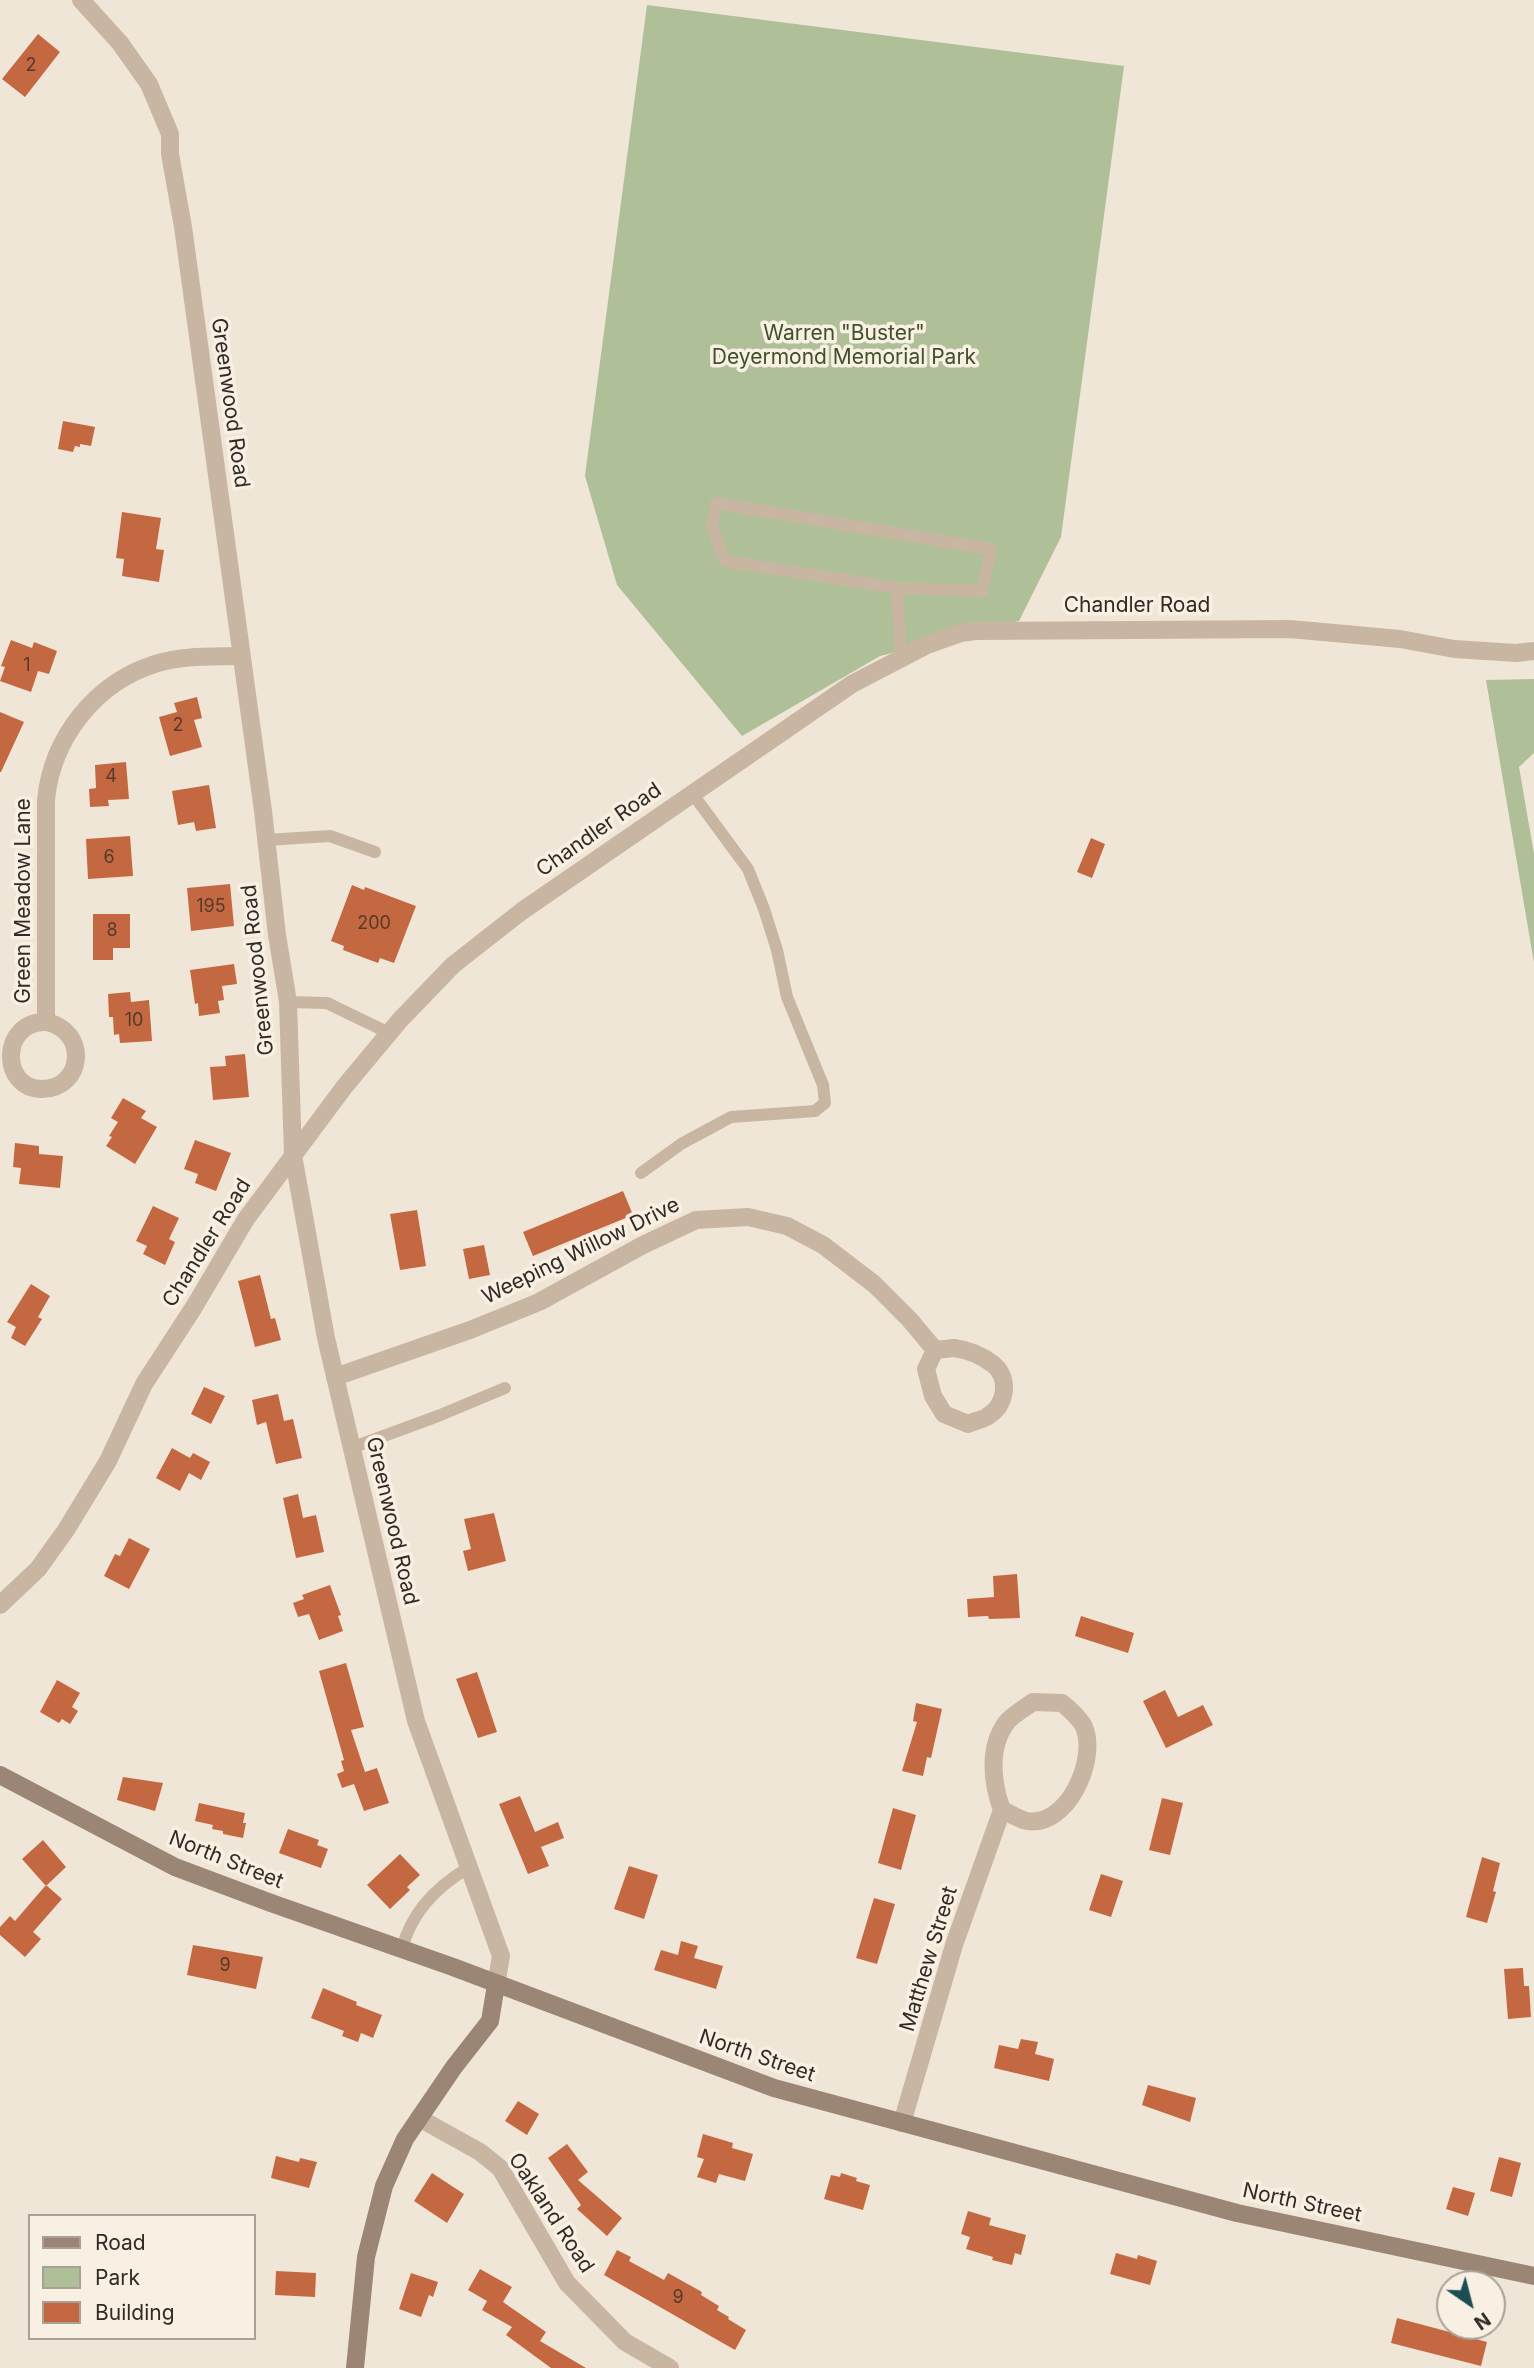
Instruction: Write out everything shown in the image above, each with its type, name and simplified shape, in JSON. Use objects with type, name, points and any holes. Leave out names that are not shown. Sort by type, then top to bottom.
[{"type":"main road","name":"North Street","points":[[0,1775],[175,1867],[774,2088],[1237,2213],[1534,2276]]},
{"type":"main road","points":[[355,2368],[366,2257],[384,2186],[405,2139],[454,2067],[490,2021],[496,1985]]},
{"type":"street","name":"Greenwood Road","points":[[81,0],[120,43],[149,84],[170,134],[170,154],[183,227],[288,1002],[293,1155],[335,1377],[416,1721],[501,1956],[496,1985]]},
{"type":"street","name":"Chandler Road","points":[[0,1605],[38,1569],[66,1530],[108,1461],[144,1384],[246,1219],[345,1086],[389,1033],[453,965],[522,911],[852,684],[927,645],[961,633],[1017,629],[1290,629],[1400,639],[1454,649],[1516,653],[1534,651]]},
{"type":"street","name":"Green Meadow Lane","points":[[46,1022],[46,800],[48,779],[62,743],[89,705],[131,674],[154,664],[177,659],[242,656]]},
{"type":"street","name":"Weeping Willow Drive","points":[[335,1377],[470,1330],[539,1302],[643,1245],[696,1220],[748,1217],[787,1226],[823,1245],[874,1284],[935,1350]]},
{"type":"street","points":[[954,1348],[972,1351],[996,1367],[1005,1387],[1002,1404],[988,1416],[968,1424],[944,1414],[933,1396],[926,1369],[935,1350],[954,1348]]},
{"type":"street","points":[[1033,1702],[1062,1703],[1084,1727],[1087,1752],[1083,1779],[1061,1809],[1044,1820],[1027,1821],[1002,1810],[995,1790],[993,1765],[997,1743],[1007,1722],[1033,1702]]},
{"type":"street","name":"Matthew Street","points":[[902,2123],[954,1945],[1002,1810]]},
{"type":"street","name":"Oakland Road","points":[[419,2118],[480,2152],[500,2168],[567,2283],[625,2342],[670,2368]]},
{"type":"lane","points":[[716,503],[992,549],[982,591],[897,588],[725,561],[712,527],[716,503]]},
{"type":"lane","points":[[897,588],[901,659]]},
{"type":"lane","points":[[641,1173],[681,1144],[731,1117],[815,1111],[825,1103],[823,1084],[787,997],[777,950],[748,869],[692,793]]},
{"type":"lane","points":[[266,841],[330,836],[375,852]]},
{"type":"lane","points":[[288,1002],[327,1003],[389,1033]]},
{"type":"lane","points":[[351,1448],[505,1388]]},
{"type":"lane","points":[[401,1950],[407,1929],[419,1910],[453,1878],[468,1868]]},
{"type":"green space","name":"Warren \"Buster\" Deyermond Memorial Park","points":[[647,5],[1124,66],[1061,537],[1019,621],[880,656],[742,736],[617,585],[585,476]]},
{"type":"green space","points":[[1534,679],[1534,753],[1519,767],[1534,854],[1534,963],[1486,680]]},
{"type":"building","points":[[38,34],[60,52],[25,97],[2,79]]},
{"type":"building","points":[[63,421],[95,427],[91,446],[80,444],[80,447],[75,446],[73,452],[58,449]]},
{"type":"building","points":[[122,512],[161,518],[156,549],[164,550],[159,582],[122,576],[124,559],[116,558]]},
{"type":"building","points":[[11,640],[32,648],[34,642],[57,651],[49,674],[38,671],[31,692],[0,681],[5,667],[1,666]]},
{"type":"building","points":[[197,697],[202,718],[194,720],[202,747],[170,756],[159,717],[177,712],[174,703]]},
{"type":"building","points":[[0,712],[24,722],[1,772],[0,772]]},
{"type":"building","points":[[126,762],[129,799],[108,800],[109,806],[90,807],[89,789],[96,788],[95,765]]},
{"type":"building","points":[[209,785],[216,828],[196,831],[194,822],[178,825],[172,791]]},
{"type":"building","points":[[130,836],[133,876],[88,879],[86,839]]},
{"type":"building","points":[[1091,838],[1105,844],[1092,878],[1077,872]]},
{"type":"building","points":[[230,884],[234,926],[191,931],[187,888]]},
{"type":"building","points":[[352,885],[364,890],[365,887],[416,906],[394,963],[380,958],[378,963],[343,950],[344,946],[331,941]]},
{"type":"building","points":[[93,914],[130,914],[130,948],[113,948],[113,960],[93,960]]},
{"type":"building","points":[[234,964],[237,984],[222,986],[224,1000],[218,1001],[220,1013],[199,1016],[190,970]]},
{"type":"building","points":[[130,992],[131,1002],[149,1000],[152,1041],[120,1043],[119,1034],[114,1035],[113,1017],[109,1017],[108,994]]},
{"type":"building","points":[[245,1054],[249,1097],[213,1100],[210,1067],[226,1066],[225,1056]]},
{"type":"building","points":[[123,1098],[146,1111],[141,1118],[157,1127],[135,1164],[106,1146],[118,1122],[111,1118]]},
{"type":"building","points":[[195,1140],[231,1153],[216,1191],[195,1183],[198,1174],[184,1169]]},
{"type":"building","points":[[15,1143],[39,1146],[39,1154],[63,1156],[60,1188],[19,1184],[21,1168],[13,1167]]},
{"type":"building","points":[[623,1191],[633,1215],[533,1256],[523,1232]]},
{"type":"building","points":[[153,1206],[179,1218],[169,1239],[175,1242],[165,1265],[143,1254],[147,1246],[136,1241]]},
{"type":"building","points":[[417,1210],[426,1266],[400,1270],[390,1214]]},
{"type":"building","points":[[484,1245],[490,1275],[469,1279],[463,1249]]},
{"type":"building","points":[[260,1275],[271,1319],[275,1318],[281,1340],[255,1347],[238,1281]]},
{"type":"building","points":[[31,1284],[50,1296],[38,1317],[42,1319],[25,1346],[11,1338],[16,1327],[7,1322]]},
{"type":"building","points":[[204,1387],[225,1396],[211,1424],[191,1414]]},
{"type":"building","points":[[278,1394],[284,1421],[293,1419],[302,1458],[276,1464],[266,1422],[257,1425],[252,1400]]},
{"type":"building","points":[[172,1448],[190,1458],[193,1453],[210,1462],[201,1480],[189,1473],[180,1491],[156,1478]]},
{"type":"building","points":[[298,1494],[303,1518],[316,1515],[324,1552],[296,1558],[283,1498]]},
{"type":"building","points":[[494,1513],[506,1561],[468,1571],[463,1551],[471,1549],[464,1519]]},
{"type":"building","points":[[129,1538],[150,1549],[129,1589],[104,1576],[115,1554],[120,1556]]},
{"type":"building","points":[[1017,1574],[1020,1618],[968,1617],[967,1599],[994,1597],[993,1576]]},
{"type":"building","points":[[330,1585],[341,1615],[338,1616],[343,1631],[319,1640],[309,1614],[298,1617],[293,1603],[304,1599],[302,1595]]},
{"type":"building","points":[[1081,1616],[1134,1633],[1128,1653],[1075,1636]]},
{"type":"building","points":[[346,1663],[364,1727],[351,1730],[365,1772],[377,1768],[389,1803],[364,1811],[354,1784],[342,1788],[337,1774],[344,1771],[341,1761],[344,1760],[319,1671]]},
{"type":"building","points":[[477,1672],[497,1732],[478,1738],[456,1679]]},
{"type":"building","points":[[57,1680],[80,1693],[72,1707],[78,1711],[70,1724],[62,1719],[59,1723],[40,1712]]},
{"type":"building","points":[[1165,1690],[1178,1717],[1203,1705],[1213,1725],[1166,1748],[1143,1701]]},
{"type":"building","points":[[916,1703],[942,1709],[931,1758],[927,1757],[923,1776],[902,1771],[917,1722],[913,1721]]},
{"type":"building","points":[[123,1777],[163,1783],[155,1811],[117,1800]]},
{"type":"building","points":[[520,1796],[535,1832],[558,1822],[564,1838],[541,1847],[549,1866],[528,1874],[499,1804]]},
{"type":"building","points":[[1162,1798],[1183,1803],[1170,1855],[1149,1850]]},
{"type":"building","points":[[199,1803],[245,1813],[243,1838],[223,1834],[223,1831],[212,1829],[213,1825],[195,1821]]},
{"type":"building","points":[[893,1808],[916,1815],[901,1870],[878,1863]]},
{"type":"building","points":[[288,1829],[319,1840],[317,1845],[328,1849],[321,1868],[279,1853]]},
{"type":"building","points":[[43,1840],[66,1867],[46,1886],[22,1859]]},
{"type":"building","points":[[400,1854],[420,1875],[407,1887],[410,1890],[390,1909],[367,1885]]},
{"type":"building","points":[[1482,1857],[1500,1863],[1493,1891],[1496,1892],[1487,1923],[1466,1917]]},
{"type":"building","points":[[629,1866],[658,1875],[644,1919],[614,1909]]},
{"type":"building","points":[[1101,1874],[1123,1881],[1111,1917],[1089,1910]]},
{"type":"building","points":[[46,1885],[62,1899],[33,1932],[41,1939],[25,1957],[0,1935],[0,1927],[10,1916],[15,1921]]},
{"type":"building","points":[[874,1898],[895,1904],[877,1964],[856,1958]]},
{"type":"building","points":[[681,1941],[698,1946],[694,1958],[723,1966],[716,1989],[654,1970],[661,1950],[678,1955]]},
{"type":"building","points":[[193,1945],[263,1957],[256,1989],[187,1975]]},
{"type":"building","points":[[1523,1968],[1524,1986],[1529,1986],[1531,2017],[1508,2019],[1504,1969]]},
{"type":"building","points":[[323,1988],[382,2015],[373,2038],[361,2033],[358,2042],[342,2036],[344,2031],[311,2018]]},
{"type":"building","points":[[1021,2039],[1038,2042],[1035,2054],[1054,2059],[1049,2081],[994,2068],[999,2045],[1018,2049]]},
{"type":"building","points":[[1148,2085],[1196,2098],[1190,2122],[1142,2105]]},
{"type":"building","points":[[518,2101],[539,2114],[527,2135],[505,2121]]},
{"type":"building","points":[[703,2134],[733,2143],[732,2148],[753,2154],[745,2181],[719,2174],[716,2183],[697,2177],[704,2159],[697,2157]]},
{"type":"building","points":[[567,2144],[588,2172],[578,2180],[622,2218],[607,2236],[577,2209],[581,2205],[548,2158]]},
{"type":"building","points":[[276,2156],[299,2162],[300,2158],[317,2162],[309,2188],[271,2178]]},
{"type":"building","points":[[1499,2157],[1521,2163],[1512,2197],[1490,2191]]},
{"type":"building","points":[[432,2173],[464,2194],[447,2223],[414,2201]]},
{"type":"building","points":[[841,2173],[870,2185],[863,2210],[824,2199],[831,2175],[840,2177]]},
{"type":"building","points":[[1453,2187],[1475,2193],[1468,2216],[1446,2209]]},
{"type":"building","points":[[968,2211],[991,2218],[989,2225],[1026,2235],[1021,2255],[1015,2253],[1012,2265],[966,2249],[970,2237],[961,2234]]},
{"type":"building","points":[[617,2250],[631,2257],[629,2261],[664,2280],[668,2273],[702,2292],[701,2295],[719,2306],[717,2310],[746,2330],[735,2350],[604,2275]]},
{"type":"building","points":[[1116,2253],[1137,2259],[1138,2255],[1157,2261],[1150,2285],[1110,2274]]},
{"type":"building","points":[[480,2269],[512,2287],[503,2302],[546,2332],[540,2341],[586,2368],[551,2368],[506,2335],[512,2327],[482,2310],[487,2301],[468,2290]]},
{"type":"building","points":[[276,2271],[316,2273],[315,2297],[275,2295]]},
{"type":"building","points":[[411,2273],[438,2282],[433,2297],[429,2295],[421,2317],[399,2309]]},
{"type":"building","points":[[1397,2318],[1436,2328],[1436,2340],[1487,2342],[1481,2366],[1391,2343]]}]
